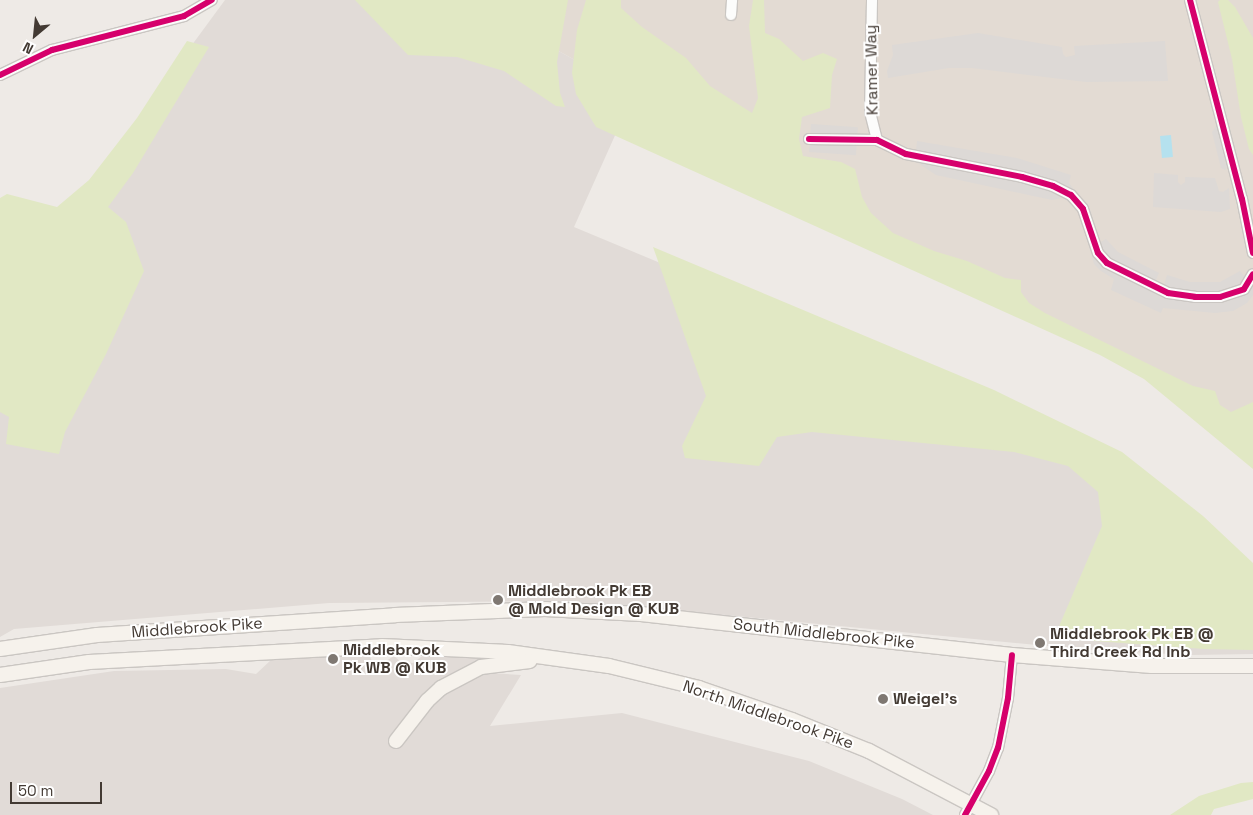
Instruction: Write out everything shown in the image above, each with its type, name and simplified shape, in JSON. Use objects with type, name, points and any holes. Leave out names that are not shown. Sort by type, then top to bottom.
[{"type":"main road","name":"South Middlebrook Pike","points":[[395,614],[545,609],[641,614],[1012,655],[1152,666],[1253,666]]},
{"type":"main road","name":"Middlebrook Pike","points":[[0,649],[86,636],[395,614]]},
{"type":"main road","name":"Middlebrook Pike","points":[[0,676],[89,662],[382,646]]},
{"type":"main road","name":"North Middlebrook Pike","points":[[382,646],[508,652],[609,666],[699,688],[792,720],[869,751],[968,810],[991,815]]},
{"type":"main road","points":[[396,741],[427,701],[440,688],[470,672],[499,663],[559,659]]},
{"type":"street","points":[[0,75],[52,50],[184,16],[212,0]]},
{"type":"street","points":[[731,15],[732,0]]},
{"type":"street","name":"Kramer Way","points":[[872,0],[870,112],[878,140]]},
{"type":"street","points":[[1190,0],[1239,190],[1253,253]]},
{"type":"street","points":[[809,139],[878,140],[906,154],[1022,177],[1053,186],[1071,195],[1083,209],[1098,253],[1107,263],[1168,293],[1195,297],[1220,296],[1244,289],[1253,274]]},
{"type":"street","points":[[968,810],[998,748],[1008,698],[1012,655]]},
{"type":"shaded area","points":[[225,0],[477,0],[546,44],[634,93],[574,227],[1003,406],[1253,584],[1253,654],[1191,655],[1089,650],[664,609],[557,601],[329,603],[14,629],[0,637],[0,340],[189,49]]},
{"type":"shaded area","points":[[477,0],[1253,0],[1253,453],[1143,367],[943,264],[546,44]]},
{"type":"shaded area","points":[[978,33],[1062,47],[1063,54],[1066,57],[1075,55],[1074,46],[1165,41],[1168,81],[1086,82],[972,68],[949,68],[888,78],[887,71],[893,55],[892,45]]},
{"type":"shaded area","points":[[811,124],[858,127],[856,155],[809,152]]},
{"type":"shaded area","points":[[1217,125],[1228,166],[1225,170],[1221,168],[1212,132]]},
{"type":"shaded area","points":[[917,141],[1017,158],[1071,175],[1069,183],[1091,212],[1099,243],[1106,239],[1118,252],[1159,273],[1156,280],[1158,283],[1164,285],[1167,275],[1190,282],[1220,282],[1240,271],[1253,287],[1253,295],[1247,303],[1233,311],[1215,313],[1163,308],[1161,313],[1111,290],[1114,279],[1094,264],[1079,212],[1072,203],[1062,198],[1052,200],[936,175],[915,161]]},
{"type":"shaded area","points":[[1154,173],[1178,175],[1178,182],[1181,185],[1185,182],[1185,177],[1215,178],[1219,191],[1223,192],[1229,188],[1230,209],[1221,212],[1153,207]]},
{"type":"shaded area","points":[[425,654],[472,657],[479,659],[491,673],[521,675],[490,726],[622,713],[809,761],[902,799],[933,815],[0,815],[0,688],[114,671],[226,669],[256,674],[271,660],[369,655],[372,661],[386,661],[394,656],[401,662],[413,663]]},
{"type":"green space","points":[[355,0],[568,0],[557,62],[560,93],[565,107],[556,106],[504,71],[457,57],[408,55]]},
{"type":"green space","points":[[586,0],[621,0],[621,8],[642,27],[686,58],[710,86],[752,113],[758,98],[749,26],[753,0],[764,0],[765,33],[779,39],[803,61],[823,53],[837,59],[832,75],[830,108],[802,117],[799,139],[803,156],[841,162],[855,169],[862,197],[871,213],[893,233],[934,251],[967,261],[1005,278],[1021,280],[1021,292],[1029,303],[1045,313],[1193,386],[1215,391],[1220,405],[1231,412],[1253,402],[1253,469],[1144,379],[1100,355],[596,127],[576,94],[572,73],[577,30]]},
{"type":"green space","points":[[1220,0],[1228,0],[1235,7],[1253,38],[1253,155],[1249,149],[1241,117],[1232,59],[1218,2]]},
{"type":"green space","points":[[187,41],[209,47],[133,173],[108,207],[126,222],[144,271],[106,354],[65,432],[59,454],[6,444],[9,417],[0,412],[0,198],[7,194],[57,207],[89,180],[137,118]]},
{"type":"green space","points":[[653,247],[994,390],[1122,452],[1203,516],[1253,563],[1253,650],[1204,649],[1054,638],[1102,526],[1098,492],[1068,466],[1014,452],[812,432],[777,437],[759,466],[685,458],[682,446],[706,396]]},
{"type":"green space","points":[[1253,782],[1253,799],[1214,809],[1211,815],[1170,815],[1199,796],[1241,783]]},
{"type":"water","points":[[1171,135],[1173,157],[1162,158],[1160,136]]},
{"type":"cycle path","points":[[0,75],[52,50],[184,16],[212,0]]},
{"type":"cycle path","points":[[1190,0],[1242,199],[1253,253]]},
{"type":"cycle path","points":[[809,139],[877,140],[906,154],[1022,177],[1053,186],[1071,195],[1083,209],[1098,253],[1107,263],[1168,293],[1195,297],[1220,297],[1244,289],[1253,274]]},
{"type":"cycle path","points":[[965,815],[989,771],[998,748],[1008,698],[1012,655]]},
{"type":"place","name":"Middlebrook Pk EB @ Mold Design @ KUB","points":[[498,600]]},
{"type":"place","name":"Middlebrook Pk EB @ Third Creek Rd Inb","points":[[1040,643]]},
{"type":"place","name":"Middlebrook Pk WB @ KUB","points":[[333,659]]},
{"type":"place","name":"Weigel's","points":[[883,699]]}]
